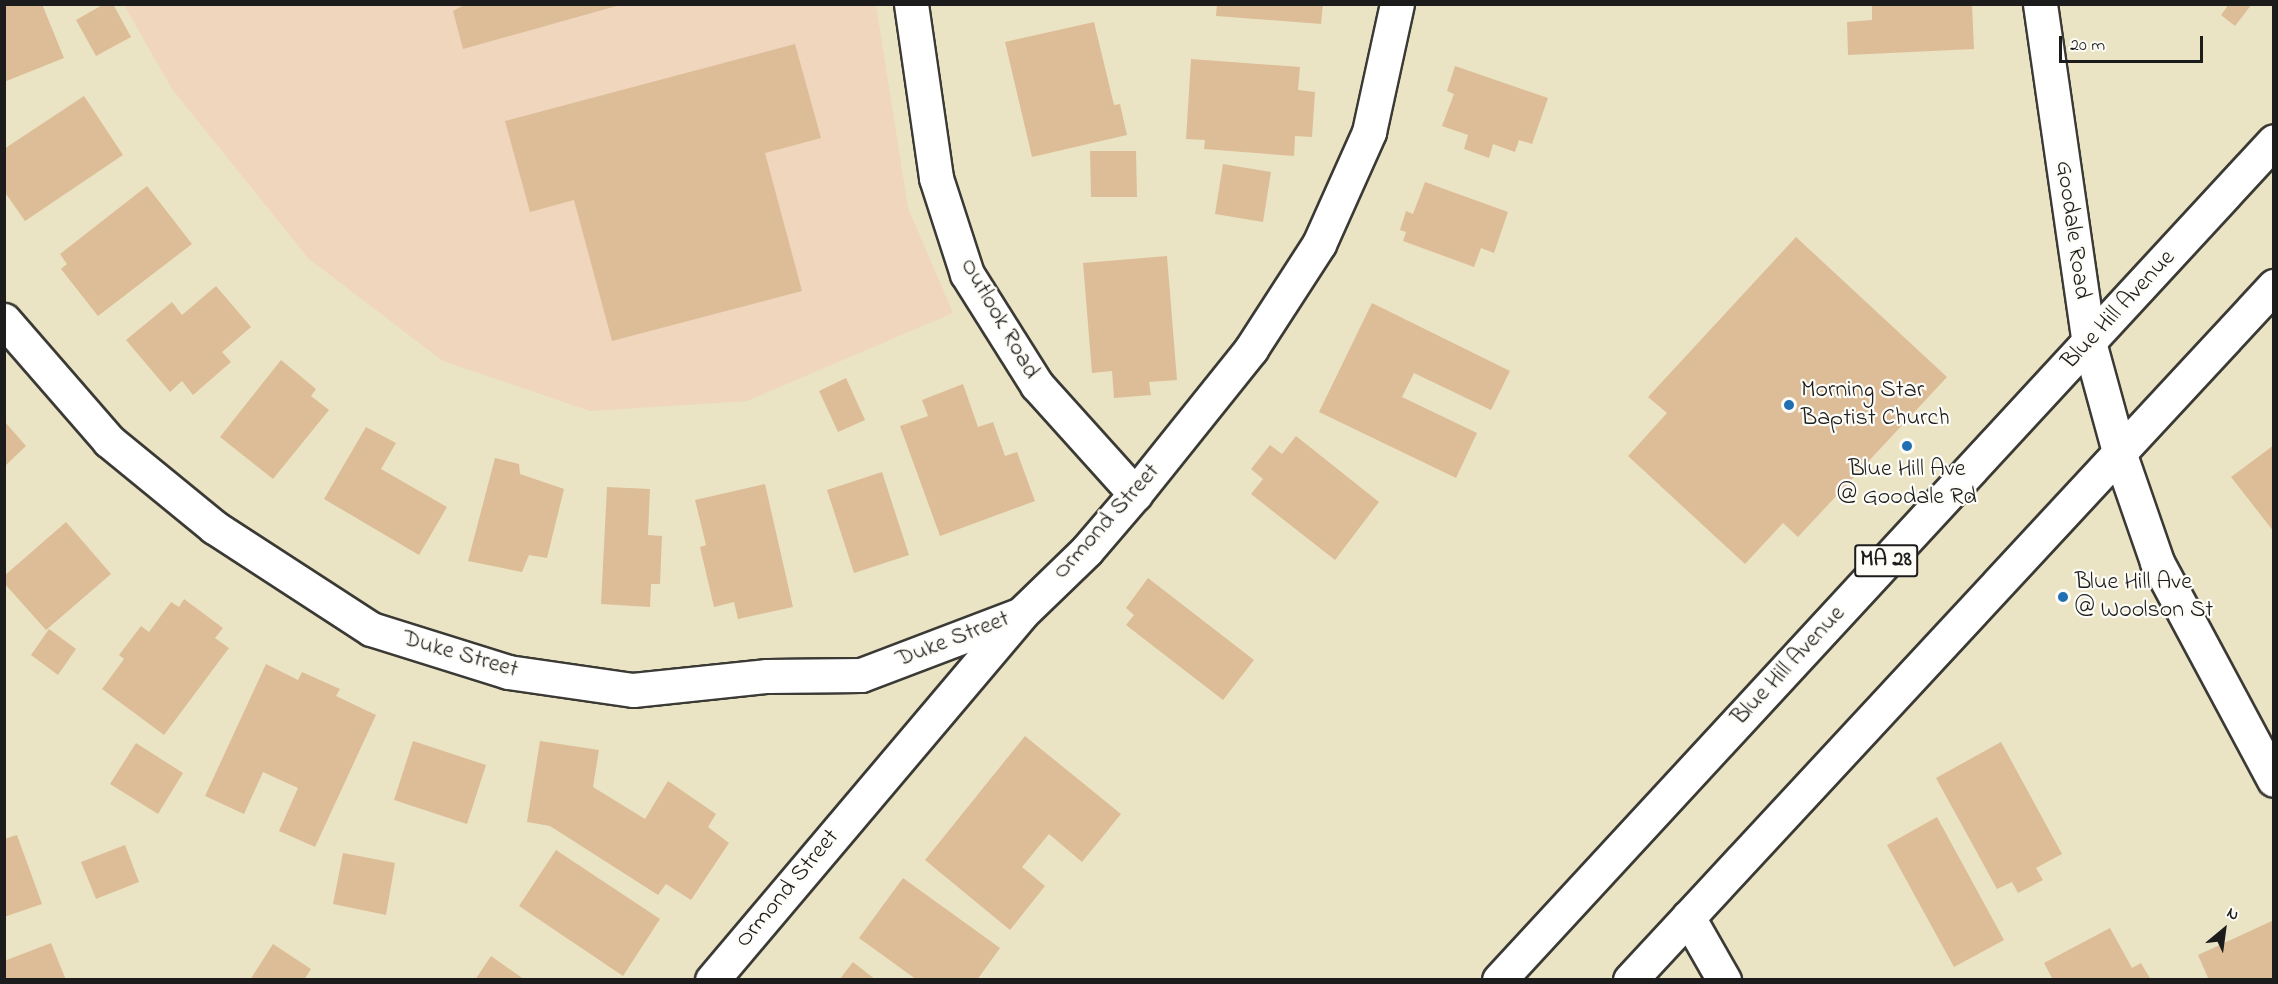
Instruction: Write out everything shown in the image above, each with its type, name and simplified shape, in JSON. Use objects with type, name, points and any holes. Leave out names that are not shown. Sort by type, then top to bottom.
[{"type":"main road","name":"Outlook Road","points":[[911,4],[936,178],[967,274],[1037,385],[1135,494]]},
{"type":"main road","name":"Ormond Street","points":[[712,980],[1020,615],[1087,550],[1135,494],[1251,349],[1319,244],[1369,132],[1397,4]]},
{"type":"main road","name":"Goodale Road","points":[[2040,4],[2089,342],[2119,452],[2157,562],[2274,780]]},
{"type":"main road","name":"Blue Hill Avenue","points":[[1499,980],[2274,141]]},
{"type":"main road","points":[[1630,980],[2274,286]]},
{"type":"main road","name":"Duke Street","points":[[4,320],[109,441],[214,527],[371,629],[508,672],[633,690],[767,676],[861,675],[1020,615]]},
{"type":"main road","points":[[1688,917],[1724,980]]},
{"type":"shaded area","points":[[124,5],[876,5],[908,208],[953,313],[747,401],[590,411],[443,361],[309,259],[172,89]]},
{"type":"building","points":[[4,4],[42,4],[64,58],[4,82]]},
{"type":"building","points":[[104,4],[113,4],[131,37],[96,56],[76,20]]},
{"type":"building","points":[[466,4],[620,5],[463,49],[453,11]]},
{"type":"building","points":[[1217,4],[1323,4],[1321,24],[1216,16]]},
{"type":"building","points":[[1872,4],[1972,4],[1974,49],[1848,55],[1847,22],[1872,20]]},
{"type":"building","points":[[2225,4],[2252,4],[2235,26],[2221,15],[2227,7]]},
{"type":"building","points":[[1094,22],[1114,105],[1120,104],[1127,135],[1032,157],[1005,42]]},
{"type":"building","points":[[795,44],[821,138],[765,153],[802,291],[612,341],[574,200],[530,212],[505,121]]},
{"type":"building","points":[[1191,59],[1300,67],[1298,90],[1315,92],[1312,137],[1295,136],[1294,156],[1204,149],[1205,140],[1186,139]]},
{"type":"building","points":[[1455,66],[1548,98],[1532,144],[1519,140],[1515,152],[1493,144],[1489,158],[1464,149],[1468,135],[1442,126],[1454,94],[1447,91]]},
{"type":"building","points":[[84,96],[123,155],[25,221],[4,191],[4,149]]},
{"type":"building","points":[[1090,151],[1136,151],[1137,197],[1091,197]]},
{"type":"building","points":[[1223,164],[1271,172],[1263,222],[1215,214]]},
{"type":"building","points":[[1425,182],[1508,212],[1494,253],[1481,248],[1474,267],[1403,241],[1406,232],[1400,230],[1406,211],[1413,214]]},
{"type":"building","points":[[147,186],[192,244],[98,316],[61,269],[67,264],[60,254]]},
{"type":"building","name":"Morning Star Baptist Church","points":[[1796,237],[1947,377],[1798,537],[1783,523],[1745,564],[1628,456],[1667,413],[1648,397]]},
{"type":"building","points":[[1167,256],[1177,380],[1149,382],[1151,395],[1114,398],[1112,371],[1092,373],[1083,263]]},
{"type":"building","points":[[216,286],[251,327],[222,352],[231,362],[193,395],[182,381],[170,392],[126,340],[172,302],[182,315]]},
{"type":"building","points":[[1372,303],[1510,371],[1491,410],[1414,373],[1402,397],[1477,433],[1456,478],[1319,412]]},
{"type":"building","points":[[281,360],[316,389],[311,396],[329,410],[273,479],[220,437]]},
{"type":"building","points":[[846,378],[865,420],[838,432],[819,391]]},
{"type":"building","points":[[963,384],[978,427],[993,422],[1005,456],[1017,452],[1035,501],[940,536],[900,426],[928,416],[922,400]]},
{"type":"building","points":[[5,422],[26,446],[5,466]]},
{"type":"building","points":[[366,427],[396,443],[381,469],[447,507],[419,555],[324,499]]},
{"type":"building","points":[[1296,436],[1379,502],[1335,560],[1251,494],[1263,479],[1251,469],[1270,445],[1282,454]]},
{"type":"building","points":[[2274,445],[2274,532],[2231,477]]},
{"type":"building","points":[[495,458],[519,464],[520,474],[564,489],[547,558],[529,555],[522,572],[468,561]]},
{"type":"building","points":[[882,472],[909,555],[854,573],[827,490]]},
{"type":"building","points":[[765,484],[793,607],[738,619],[734,602],[714,607],[700,547],[706,545],[695,500]]},
{"type":"building","points":[[607,487],[650,489],[648,535],[662,536],[660,584],[651,584],[650,607],[601,604]]},
{"type":"building","points":[[66,522],[111,574],[46,630],[4,583],[4,576]]},
{"type":"building","points":[[1148,578],[1254,660],[1223,700],[1126,625],[1134,615],[1126,608]]},
{"type":"building","points":[[184,599],[223,628],[215,638],[229,648],[164,735],[102,689],[124,659],[119,655],[141,626],[149,632],[171,602],[179,607]]},
{"type":"building","points":[[49,629],[76,649],[58,675],[31,655]]},
{"type":"building","points":[[266,664],[298,680],[302,672],[340,689],[336,696],[376,715],[315,847],[279,831],[298,788],[263,772],[244,814],[205,796]]},
{"type":"building","points":[[1025,736],[1121,814],[1082,862],[1049,834],[1022,867],[1045,886],[1010,930],[925,860]]},
{"type":"building","points":[[413,741],[486,765],[467,824],[394,800]]},
{"type":"building","points":[[540,741],[599,750],[593,787],[645,819],[668,781],[716,814],[708,827],[729,843],[691,900],[666,884],[658,895],[550,826],[527,822]]},
{"type":"building","points":[[2001,742],[2062,854],[2036,868],[2043,880],[2018,893],[2012,882],[1997,889],[1936,778]]},
{"type":"building","points":[[136,743],[183,773],[158,814],[110,784]]},
{"type":"building","points":[[1937,817],[2004,940],[1954,967],[1887,845]]},
{"type":"building","points":[[17,835],[42,904],[4,917],[4,839]]},
{"type":"building","points":[[125,845],[139,882],[96,899],[81,862]]},
{"type":"building","points":[[556,850],[660,919],[623,976],[519,906]]},
{"type":"building","points":[[343,853],[395,863],[386,915],[333,904]]},
{"type":"building","points":[[903,878],[1000,948],[977,980],[917,980],[859,938]]},
{"type":"building","points":[[2274,920],[2274,980],[2209,980],[2198,955]]},
{"type":"building","points":[[2110,928],[2132,968],[2141,963],[2151,980],[2053,980],[2044,963]]},
{"type":"building","points":[[51,943],[66,980],[4,980],[4,961]]},
{"type":"building","points":[[273,944],[311,969],[304,980],[250,980]]},
{"type":"building","points":[[491,956],[525,980],[475,980]]},
{"type":"building","points":[[853,962],[876,980],[839,980]]},
{"type":"place","name":"Morning Star Baptist Church","points":[[1789,405]]},
{"type":"place","name":"Blue Hill Ave @ Goodale Rd","points":[[1907,446]]},
{"type":"place","name":"Blue Hill Ave @ Woolson St","points":[[2063,597]]}]
